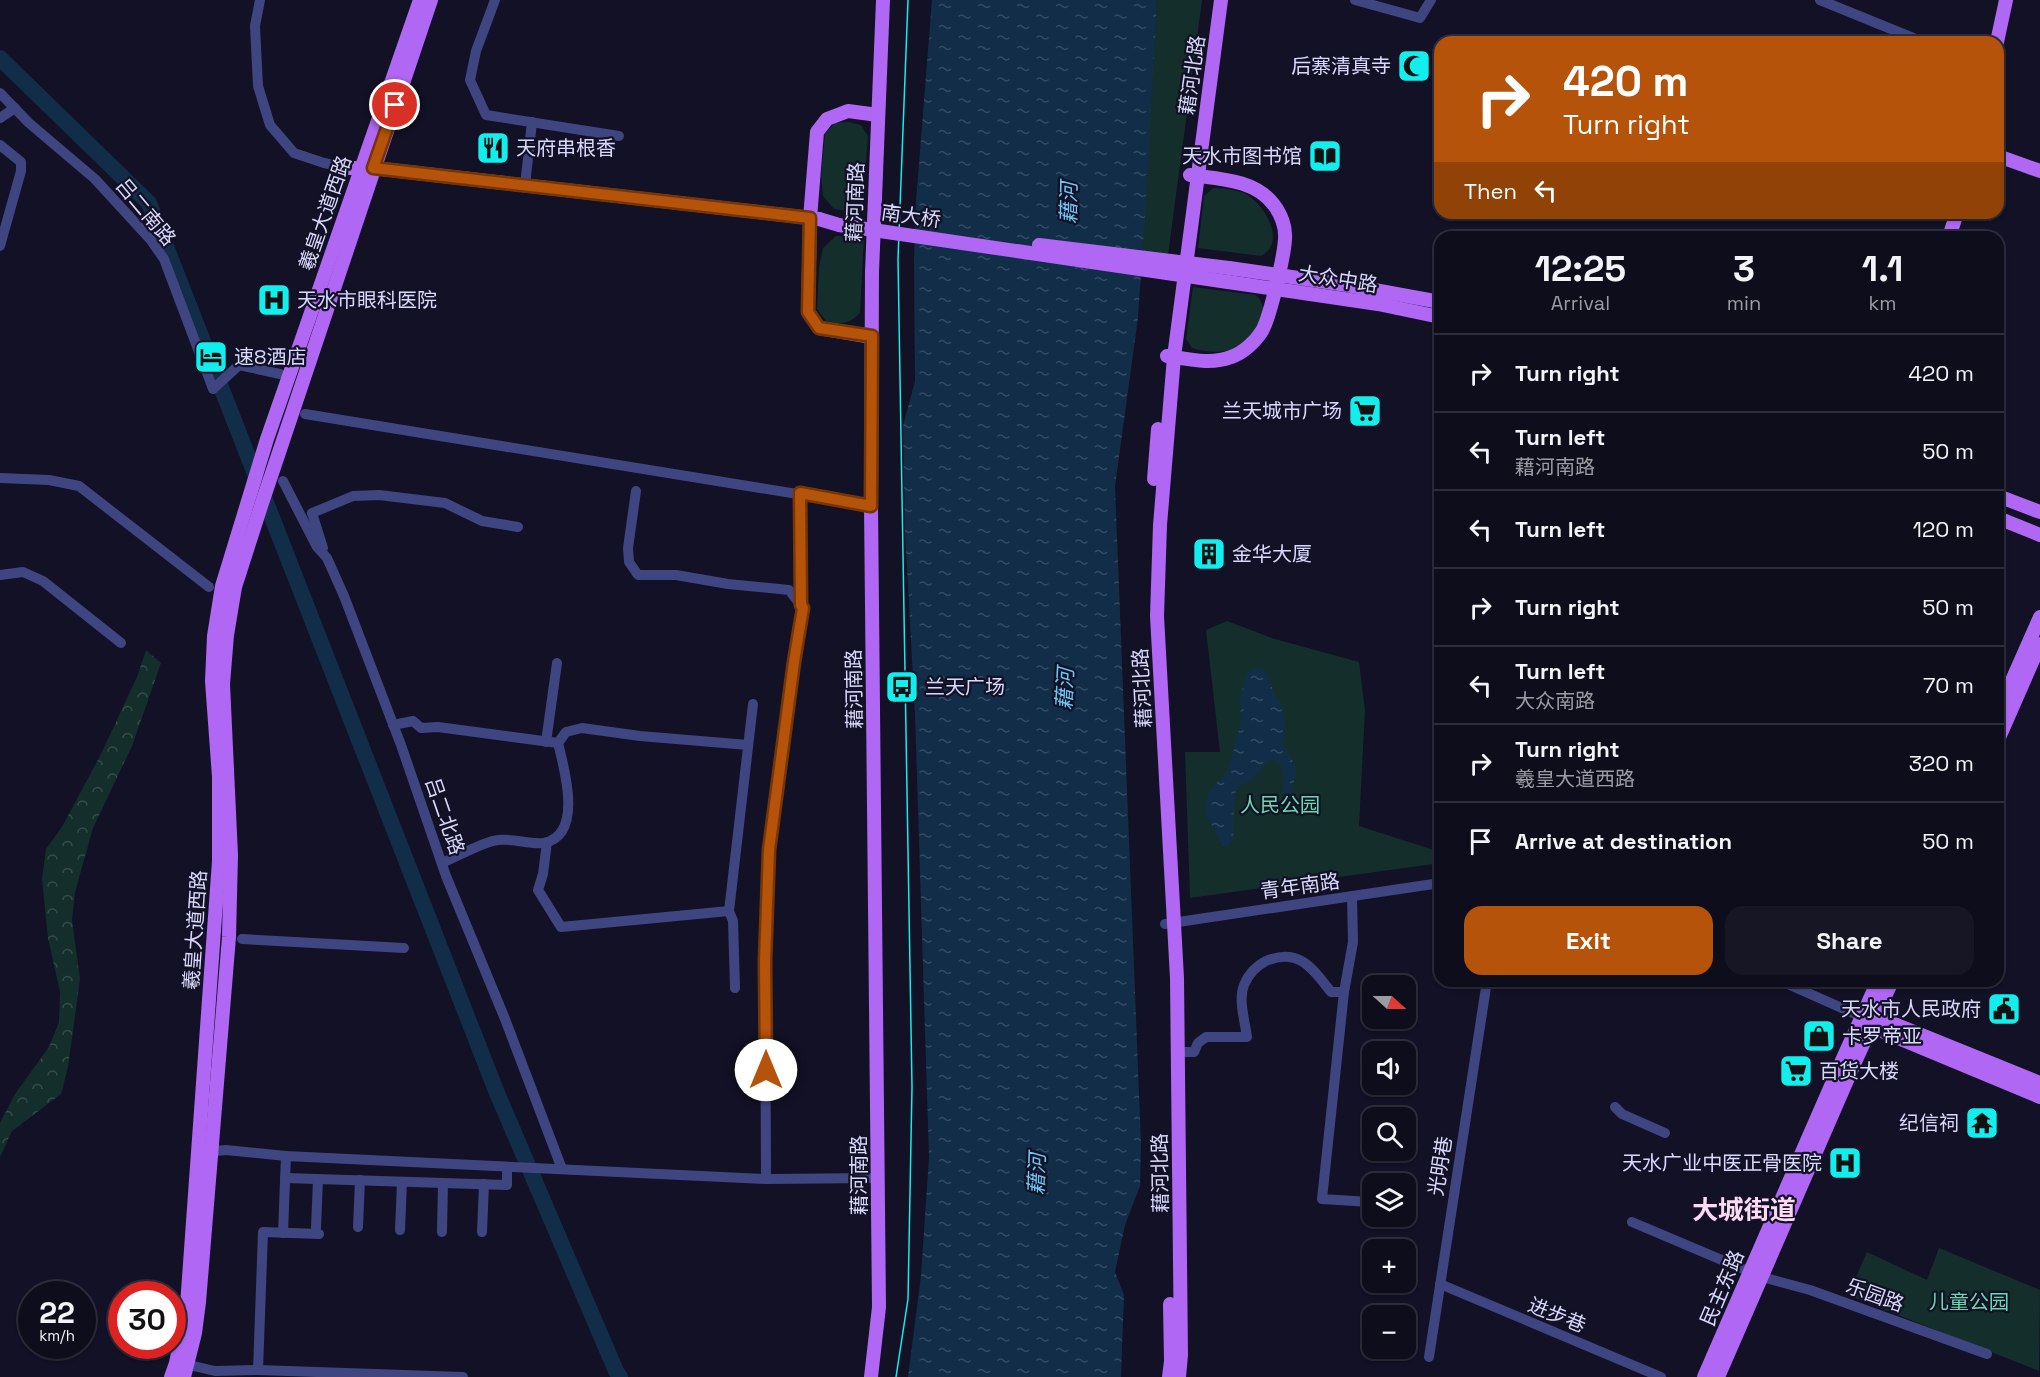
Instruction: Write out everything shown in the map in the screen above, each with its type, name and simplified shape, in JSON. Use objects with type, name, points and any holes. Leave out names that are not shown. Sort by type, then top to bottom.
[{"type":"main road","name":"羲皇大道西路","points":[[186,1371],[199,1302],[219,861],[219,777],[212,681],[214,636],[222,586],[267,439],[420,0]]},
{"type":"main road","name":"羲皇大道西路","points":[[171,1377],[178,1354],[187,1305],[229,937],[231,855],[224,684],[227,635],[235,587],[279,452],[361,168],[431,0]]},
{"type":"main road","name":"藉河南路","points":[[871,1377],[879,1307],[871,506],[872,336],[883,0]]},
{"type":"main road","name":"藉河北路","points":[[1194,175],[1212,0]]},
{"type":"main road","name":"藉河北路","points":[[1179,1377],[1181,1355],[1178,1052],[1169,923],[1157,616],[1170,356],[1194,175],[1221,0]]},
{"type":"main road","points":[[1998,36],[2006,0]]},
{"type":"main road","points":[[872,336],[819,328],[808,312],[818,132],[827,119],[849,111],[878,115]]},
{"type":"main road","points":[[2004,158],[2040,171]]},
{"type":"main road","name":"南大桥","points":[[361,168],[814,219],[839,225],[1229,275]]},
{"type":"main road","points":[[1170,356],[1211,362],[1231,357],[1249,347],[1262,331],[1269,312],[1285,238],[1284,223],[1274,204],[1258,190],[1239,182],[1194,175]]},
{"type":"main road","name":"大众中路","points":[[1229,275],[1278,274],[1434,301]]},
{"type":"main road","name":"大众中路","points":[[1229,275],[1274,289],[1378,304],[1434,316]]},
{"type":"main road","points":[[2004,498],[2040,512]]},
{"type":"main road","points":[[2004,520],[2040,535]]},
{"type":"main road","points":[[2004,698],[2040,617]]},
{"type":"main road","points":[[2004,726],[2040,644]]},
{"type":"main road","name":"藉河北路","points":[[1169,923],[1171,1199],[1171,1361],[1169,1377]]},
{"type":"main road","points":[[1870,1020],[1877,987]]},
{"type":"main road","points":[[1870,1020],[1889,987]]},
{"type":"main road","points":[[1870,1020],[2040,1083]]},
{"type":"main road","points":[[1870,1020],[2040,1097]]},
{"type":"main road","name":"民主东路","points":[[1709,1377],[1870,1020]]},
{"type":"street","points":[[260,0],[255,26],[258,86],[270,125],[294,153],[324,163],[361,168]]},
{"type":"street","points":[[495,0],[476,51],[470,80],[486,115],[619,135]]},
{"type":"street","points":[[1355,0],[1420,18],[1431,0]]},
{"type":"street","points":[[1820,0],[1908,36]]},
{"type":"street","name":"吕二南路","points":[[0,93],[95,179],[150,239],[164,259],[215,386],[239,365],[280,374]]},
{"type":"street","points":[[0,118],[15,108]]},
{"type":"street","points":[[525,185],[532,122]]},
{"type":"street","points":[[0,145],[21,162],[21,171],[0,246]]},
{"type":"street","points":[[305,414],[871,506]]},
{"type":"street","points":[[0,478],[49,480],[79,486],[209,587]]},
{"type":"street","name":"吕二北路","points":[[283,481],[317,547],[327,558],[344,596],[558,1169]]},
{"type":"street","points":[[636,491],[628,548],[629,562],[639,575],[676,575],[728,584],[789,590],[801,605]]},
{"type":"street","points":[[766,1179],[765,961],[769,850],[803,608],[801,605],[800,493]]},
{"type":"street","points":[[327,558],[312,513],[353,496],[379,495],[445,502],[482,521],[518,527]]},
{"type":"street","points":[[0,575],[23,572],[43,581],[121,643]]},
{"type":"street","points":[[442,862],[497,839],[538,843],[547,842],[561,832],[567,816],[567,784],[552,742],[557,663]]},
{"type":"street","points":[[735,988],[733,921],[729,911],[753,704]]},
{"type":"street","points":[[393,725],[413,721],[421,728],[438,727],[552,742],[566,732],[582,728],[640,736],[748,745]]},
{"type":"street","points":[[547,842],[543,874],[538,890],[561,927],[729,911]]},
{"type":"street","name":"青年南路","points":[[1169,923],[1434,884]]},
{"type":"street","points":[[1352,896],[1353,942],[1344,992],[1322,1199],[1362,1201]]},
{"type":"street","points":[[242,939],[404,948]]},
{"type":"street","points":[[1178,1052],[1194,1053],[1198,1043],[1206,1037],[1247,1036],[1242,998],[1244,986],[1253,970],[1264,962],[1281,956],[1297,958],[1312,968],[1331,992],[1344,992]]},
{"type":"street","name":"光明巷","points":[[1429,1357],[1486,987]]},
{"type":"street","points":[[1795,987],[1870,1020]]},
{"type":"street","points":[[1615,1107],[1622,1114],[1665,1133]]},
{"type":"street","points":[[205,1152],[226,1150],[286,1156],[766,1179],[878,1178]]},
{"type":"street","points":[[283,1233],[286,1156]]},
{"type":"street","points":[[285,1178],[507,1185],[513,1168]]},
{"type":"street","points":[[258,1370],[263,1232],[318,1231],[318,1179]]},
{"type":"street","points":[[358,1227],[360,1180]]},
{"type":"street","points":[[400,1230],[402,1182]]},
{"type":"street","points":[[442,1232],[443,1183]]},
{"type":"street","points":[[482,1232],[484,1184]]},
{"type":"street","name":"乐园路","points":[[1632,1222],[1756,1275],[1810,1290],[1987,1354]]},
{"type":"street","name":"进步巷","points":[[1440,1284],[1661,1377]]},
{"type":"street","points":[[186,1371],[258,1370],[463,1377]]},
{"type":"green space","points":[[1157,0],[1202,0],[1168,255],[1142,253]]},
{"type":"green space","points":[[848,122],[861,125],[868,136],[862,213],[834,209],[823,196],[821,176],[825,134],[835,123]]},
{"type":"green space","points":[[1213,188],[1239,191],[1260,206],[1273,233],[1269,250],[1261,256],[1198,248],[1204,196]]},
{"type":"green space","points":[[836,236],[864,236],[860,313],[840,323],[826,321],[817,309],[819,267],[823,248]]},
{"type":"green space","points":[[1193,287],[1256,295],[1262,303],[1263,311],[1257,328],[1242,343],[1226,351],[1192,348],[1186,339]]},
{"type":"green space","name":"人民公园","points":[[1227,621],[1275,639],[1359,662],[1365,710],[1359,826],[1434,850],[1434,864],[1190,898],[1185,752],[1220,752],[1206,630]]},
{"type":"green space","points":[[146,650],[161,663],[132,746],[93,828],[75,892],[72,920],[80,979],[68,1067],[61,1094],[12,1131],[0,1157],[0,1123],[15,1094],[49,1047],[59,1022],[60,992],[48,938],[42,879],[46,849],[62,827],[101,754],[137,677]]},
{"type":"green space","name":"儿童公园","points":[[1939,1248],[2040,1290],[2039,1371],[1848,1295],[1867,1252],[1927,1280]]},
{"type":"water","name":"藉河","points":[[932,0],[1157,0],[1138,318],[1115,486],[1141,1144],[1140,1186],[1125,1225],[1115,1272],[1124,1295],[1121,1377],[908,1377],[921,1276],[929,1157],[903,426],[915,381],[916,201]]},
{"type":"water","points":[[1259,668],[1267,672],[1282,709],[1285,724],[1283,745],[1295,765],[1296,772],[1290,799],[1286,804],[1282,767],[1273,759],[1264,765],[1251,780],[1237,788],[1233,839],[1230,845],[1223,846],[1205,813],[1205,806],[1210,789],[1226,774],[1231,761],[1241,722],[1240,700],[1246,674],[1252,669]]},
{"type":"waterway","points":[[0,58],[149,203],[497,1093],[620,1377]]},
{"type":"tram line","points":[[896,1377],[908,1299],[912,1087],[898,259],[908,0]]},
{"type":"place","name":"后寨清真寺","points":[[1414,66]]},
{"type":"place","name":"天府串根香","points":[[493,148]]},
{"type":"place","name":"天水市图书馆","points":[[1325,156]]},
{"type":"place","name":"天水市眼科医院","points":[[274,300]]},
{"type":"place","name":"速8酒店","points":[[211,357]]},
{"type":"place","name":"兰天城市广场","points":[[1365,411]]},
{"type":"place","name":"金华大厦","points":[[1209,554]]},
{"type":"place","name":"兰天广场","points":[[902,687]]},
{"type":"place","name":"天水市人民政府","points":[[2004,1009]]},
{"type":"place","name":"卡罗帝亚","points":[[1819,1036]]},
{"type":"place","name":"百货大楼","points":[[1796,1071]]},
{"type":"place","name":"纪信祠","points":[[1982,1123]]},
{"type":"place","name":"天水广业中医正骨医院","points":[[1845,1163]]},
{"type":"district","name":"大城街道","points":[[1744,1210]]},
{"type":"route","points":[[395,105],[373,168],[810,218],[808,312],[819,328],[839,333],[872,336],[871,506],[800,493],[801,605],[803,608],[769,850],[765,961],[766,1070]]}]
